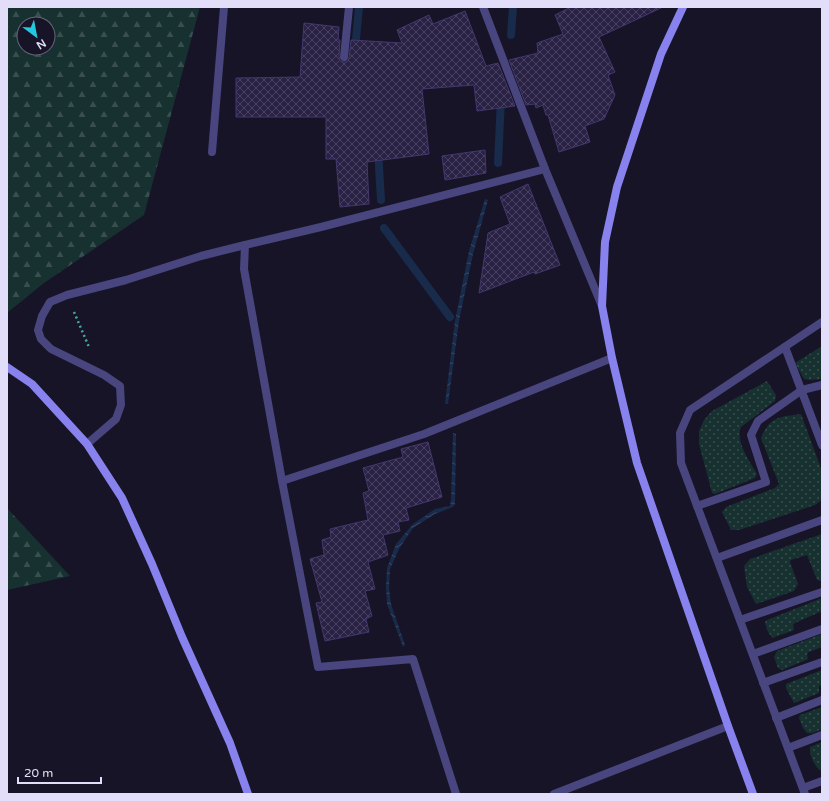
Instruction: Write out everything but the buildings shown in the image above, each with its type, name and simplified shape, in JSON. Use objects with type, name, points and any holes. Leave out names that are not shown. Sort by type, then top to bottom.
[{"type":"street","points":[[212,152],[224,7]]},
{"type":"street","points":[[344,57],[349,7]]},
{"type":"street","points":[[483,7],[545,168],[602,306],[612,358],[637,463],[753,794]]},
{"type":"street","points":[[602,306],[605,242],[617,186],[661,54],[683,7]]},
{"type":"street","points":[[87,444],[116,419],[121,405],[120,386],[104,375],[51,349],[41,339],[38,330],[42,316],[50,302],[67,295],[126,280],[201,256],[321,227],[545,168]]},
{"type":"street","points":[[245,245],[244,269],[282,481],[318,667],[413,659],[456,794]]},
{"type":"street","points":[[822,322],[690,410],[680,433],[681,463],[804,791],[822,781]]},
{"type":"street","points":[[785,347],[822,445]]},
{"type":"street","points":[[282,481],[424,434],[612,358]]},
{"type":"street","points":[[7,367],[32,384],[87,444],[122,498],[230,743],[248,794]]},
{"type":"street","points":[[697,506],[766,482],[751,435],[758,421],[802,390],[822,385]]},
{"type":"street","points":[[717,558],[822,520]]},
{"type":"street","points":[[740,620],[822,592]]},
{"type":"street","points":[[753,654],[822,629]]},
{"type":"street","points":[[764,683],[822,662]]},
{"type":"street","points":[[776,718],[822,700]]},
{"type":"street","points":[[554,794],[728,726]]},
{"type":"street","points":[[788,748],[822,735]]},
{"type":"path","points":[[67,295],[90,351]]},
{"type":"green space","points":[[7,7],[200,7],[144,215],[44,283],[7,313]]},
{"type":"green space","points":[[822,346],[822,379],[804,379],[795,363]]},
{"type":"green space","points":[[767,381],[776,395],[775,401],[741,427],[740,433],[740,439],[744,452],[757,474],[755,478],[715,494],[712,493],[699,444],[699,431],[704,420],[712,411]]},
{"type":"green space","points":[[801,414],[822,471],[822,500],[815,505],[739,530],[731,530],[722,512],[726,507],[775,488],[779,484],[761,438],[764,431],[768,425],[776,419]]},
{"type":"green space","points":[[7,508],[70,576],[7,590]]},
{"type":"green space","points":[[822,534],[822,581],[817,580],[807,555],[791,560],[790,562],[798,584],[794,591],[756,604],[747,587],[744,566],[750,559]]},
{"type":"green space","points":[[822,598],[822,611],[795,623],[793,625],[794,630],[772,638],[767,630],[765,622],[767,620]]},
{"type":"green space","points":[[822,634],[822,647],[809,652],[807,654],[808,659],[782,670],[778,668],[774,657],[777,651]]},
{"type":"green space","points":[[822,670],[822,685],[819,686],[819,693],[794,703],[786,688],[786,684]]},
{"type":"green space","points":[[822,707],[822,729],[813,733],[807,733],[799,718],[800,715]]},
{"type":"green space","points":[[822,742],[822,772],[813,761],[810,754],[810,747]]},
{"type":"water","points":[[485,199],[488,200],[473,254],[459,321],[448,404],[445,404],[455,321],[469,251]]},
{"type":"water","points":[[453,433],[456,434],[455,504],[453,507],[435,514],[413,528],[399,549],[390,569],[389,588],[391,604],[405,645],[403,647],[387,604],[387,568],[396,544],[413,524],[435,509],[450,506]]},
{"type":"waterway","points":[[355,50],[359,7]]},
{"type":"waterway","points":[[511,35],[513,7]]},
{"type":"waterway","points":[[498,163],[501,99]]},
{"type":"waterway","points":[[378,150],[381,200]]},
{"type":"waterway","points":[[384,228],[450,317]]}]
